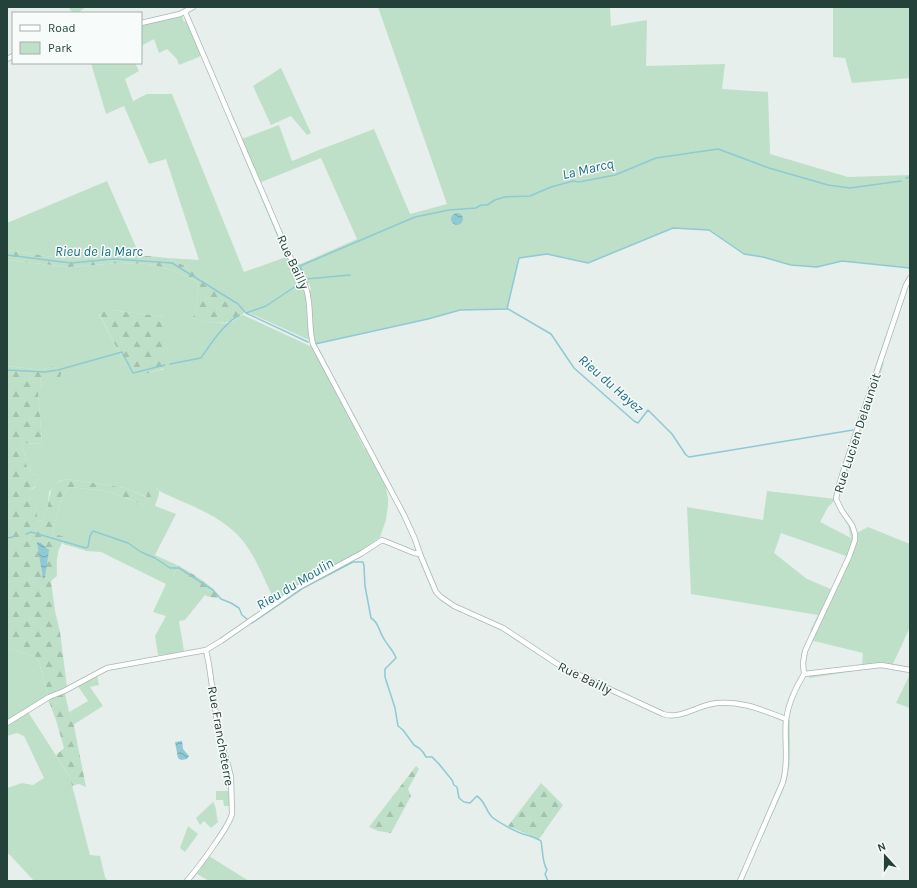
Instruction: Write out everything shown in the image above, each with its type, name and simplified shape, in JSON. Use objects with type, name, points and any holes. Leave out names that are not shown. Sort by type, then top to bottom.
[{"type":"street","points":[[142,23],[185,12],[193,7]]},
{"type":"street","name":"Rue Bailly","points":[[185,12],[290,257],[304,281],[308,299],[310,330],[313,344],[404,515],[436,592],[445,600],[503,628],[558,665],[663,714],[675,716],[706,705],[725,703],[754,706],[786,719]]},
{"type":"street","name":"Rue Lucien Delaunoit","points":[[804,674],[803,663],[805,651],[849,557],[854,540],[855,534],[852,524],[842,511],[836,499],[838,489],[906,285],[910,278]]},
{"type":"street","points":[[7,723],[49,697],[64,691],[108,668],[206,650],[299,587],[362,554],[382,540],[420,554]]},
{"type":"street","name":"Rue Francheterre","points":[[188,881],[222,834],[231,819],[232,814],[230,777],[228,765],[218,736],[206,650]]},
{"type":"street","points":[[740,881],[783,782],[787,764],[786,719],[796,689],[804,674],[881,665],[910,670]]},
{"type":"green space","points":[[68,7],[86,7],[78,12],[72,12]]},
{"type":"green space","points":[[378,7],[610,7],[611,26],[647,20],[646,66],[725,64],[722,89],[768,92],[770,154],[848,177],[910,175],[910,268],[842,261],[817,267],[791,265],[763,257],[744,254],[709,230],[673,228],[588,263],[547,254],[519,258],[507,309],[460,310],[428,319],[315,344],[313,339],[308,291],[311,290],[309,283],[306,284],[296,266],[357,239],[321,158],[259,183],[242,139],[279,125],[292,161],[374,129],[410,214],[447,204]]},
{"type":"green space","points":[[833,7],[910,7],[910,78],[852,83],[845,58],[833,57]]},
{"type":"green space","points":[[182,16],[184,22],[188,19],[201,55],[179,65],[177,59],[167,49],[159,53],[154,39],[142,45],[142,25]]},
{"type":"green space","points":[[91,64],[136,64],[139,71],[125,79],[133,101],[147,94],[172,94],[244,272],[286,257],[240,148],[242,148],[305,285],[309,340],[245,311],[246,309],[185,266],[168,258],[199,260],[166,159],[149,164],[124,106],[106,114]]},
{"type":"green space","points":[[281,68],[311,133],[307,135],[291,116],[271,125],[253,86]]},
{"type":"green space","points":[[107,181],[140,256],[106,256],[73,260],[7,250],[7,223]]},
{"type":"green space","points":[[7,250],[73,260],[106,256],[148,256],[168,258],[185,266],[216,286],[244,306],[246,310],[236,319],[222,323],[206,322],[192,318],[195,314],[199,283],[182,274],[148,264],[120,263],[69,267],[7,260]]},
{"type":"green space","points":[[7,260],[69,267],[120,263],[148,264],[182,274],[199,283],[195,314],[192,318],[206,322],[228,323],[243,315],[312,347],[356,429],[355,430],[364,448],[367,450],[387,488],[388,505],[386,520],[380,537],[356,555],[303,583],[275,601],[248,547],[235,532],[215,517],[157,489],[147,497],[125,488],[67,479],[59,481],[49,492],[48,504],[43,521],[37,520],[37,508],[26,491],[37,485],[36,477],[27,467],[22,443],[42,444],[38,390],[42,388],[40,377],[61,366],[52,366],[43,370],[7,366]],"holes":[[[111,310],[165,317],[164,369],[132,377],[99,314]]]},
{"type":"green space","points":[[111,310],[165,317],[165,368],[132,378],[99,313]]},
{"type":"green space","points":[[885,337],[886,338],[858,419]]},
{"type":"green space","points":[[882,362],[884,363],[864,422],[862,421]]},
{"type":"green space","points":[[7,366],[43,370],[52,366],[61,366],[63,368],[60,377],[40,377],[42,389],[38,390],[42,444],[22,443],[27,467],[36,477],[38,485],[27,491],[37,508],[37,520],[43,521],[54,485],[67,479],[125,488],[146,497],[149,488],[154,488],[159,491],[155,506],[146,506],[111,492],[70,487],[62,496],[52,533],[65,537],[57,556],[57,576],[51,581],[55,611],[60,632],[67,687],[48,695],[38,659],[7,647]]},
{"type":"green space","points":[[856,438],[859,439],[841,491],[840,490]]},
{"type":"green space","points":[[70,487],[111,492],[146,506],[155,506],[176,514],[155,555],[179,566],[173,575],[205,595],[185,620],[179,621],[184,651],[162,656],[170,654],[158,655],[155,636],[166,616],[153,612],[166,584],[101,552],[87,551],[63,544],[64,537],[52,533],[62,496]]},
{"type":"green space","points":[[767,491],[836,499],[828,507],[820,522],[851,538],[848,525],[844,517],[848,522],[852,533],[852,539],[854,540],[855,534],[868,527],[910,544],[910,627],[893,664],[910,667],[910,669],[892,665],[862,667],[863,653],[810,640],[821,615],[819,615],[810,631],[818,615],[691,594],[687,507],[763,520]],"holes":[[[781,533],[849,557],[833,590],[807,579],[774,553]]]},
{"type":"green space","points":[[179,566],[207,584],[216,593],[218,598],[207,596],[195,590],[173,575]]},
{"type":"green space","points":[[7,647],[38,659],[48,695],[7,721]]},
{"type":"green space","points":[[868,669],[809,678],[809,676]]},
{"type":"green space","points":[[910,674],[910,708],[896,703]]},
{"type":"green space","points":[[97,675],[99,685],[90,687],[103,706],[73,725],[71,711],[88,701],[78,686]]},
{"type":"green space","points":[[65,693],[69,712],[71,711],[86,787],[79,784],[72,786],[70,777],[56,755],[64,748],[48,699]]},
{"type":"green space","points":[[28,712],[70,777],[90,855],[100,856],[105,877],[108,881],[34,881],[9,854],[7,855],[7,788],[22,783],[33,785],[44,778],[24,736],[17,733],[7,736],[7,724]]},
{"type":"green space","points":[[788,720],[790,720],[790,754],[788,773],[782,793],[767,825],[766,824],[782,788],[788,748]]},
{"type":"green space","points":[[416,766],[419,769],[408,789],[411,796],[391,833],[378,831],[369,827]]},
{"type":"green space","points":[[541,783],[563,805],[539,839],[508,826]]},
{"type":"green space","points":[[216,791],[230,791],[230,806],[224,806],[223,800],[216,800]]},
{"type":"green space","points":[[213,802],[216,809],[218,822],[211,828],[204,821],[200,825],[196,818]]},
{"type":"green space","points":[[188,826],[198,834],[185,852],[180,848]]},
{"type":"green space","points":[[209,856],[249,881],[209,881],[197,874],[193,879],[191,879]]},
{"type":"water","points":[[455,213],[459,213],[463,219],[459,225],[455,225],[451,221],[451,217]]},
{"type":"water","points":[[37,542],[41,543],[49,550],[45,577],[43,579]]},
{"type":"water","points":[[182,741],[183,749],[189,756],[187,759],[181,760],[178,758],[175,742]]},
{"type":"waterway","name":"La Marcq","points":[[350,275],[306,279],[300,266],[415,217],[449,210],[476,208],[481,205],[487,205],[504,197],[530,196],[551,187],[573,181],[579,182],[615,175],[656,158],[718,149],[769,168],[828,185],[850,188],[901,181]]},
{"type":"waterway","name":"La Marcq","points":[[906,178],[910,177]]},
{"type":"waterway","points":[[315,344],[428,319],[460,310],[507,309],[519,258],[547,254],[588,263],[673,228],[709,230],[744,254],[763,257],[791,265],[817,267],[842,261],[910,268]]},
{"type":"waterway","name":"Rieu de la Marc","points":[[7,255],[71,263],[114,259],[172,263],[238,304],[246,313],[308,342]]},
{"type":"waterway","name":"La Marcq","points":[[246,313],[266,306],[302,282]]},
{"type":"waterway","name":"Rieu du Hayez","points":[[508,309],[551,334],[574,368],[634,421],[638,423],[648,410],[672,434],[686,455],[689,457],[853,430]]},
{"type":"waterway","points":[[170,364],[201,358],[223,329],[239,315]]},
{"type":"waterway","points":[[7,370],[45,372],[58,370],[122,352],[133,373],[165,365]]},
{"type":"waterway","name":"Rieu du Moulin","points":[[26,534],[31,532],[86,548],[88,547],[90,536],[93,531],[128,543],[170,568],[179,568],[213,590],[221,599],[239,608],[242,615],[247,619]]},
{"type":"waterway","name":"Rieu du Moulin","points":[[7,538],[13,537]]},
{"type":"waterway","name":"Rieu du Moulin","points":[[252,623],[305,587],[353,562],[363,562],[365,586],[371,618],[376,622],[382,636],[396,658],[385,669],[385,677],[395,708],[398,726],[426,757],[432,757],[439,764],[457,787],[459,798],[464,802],[470,803],[477,796],[480,798],[492,817],[516,831],[541,841],[543,860],[547,870],[545,874],[548,881]]}]
